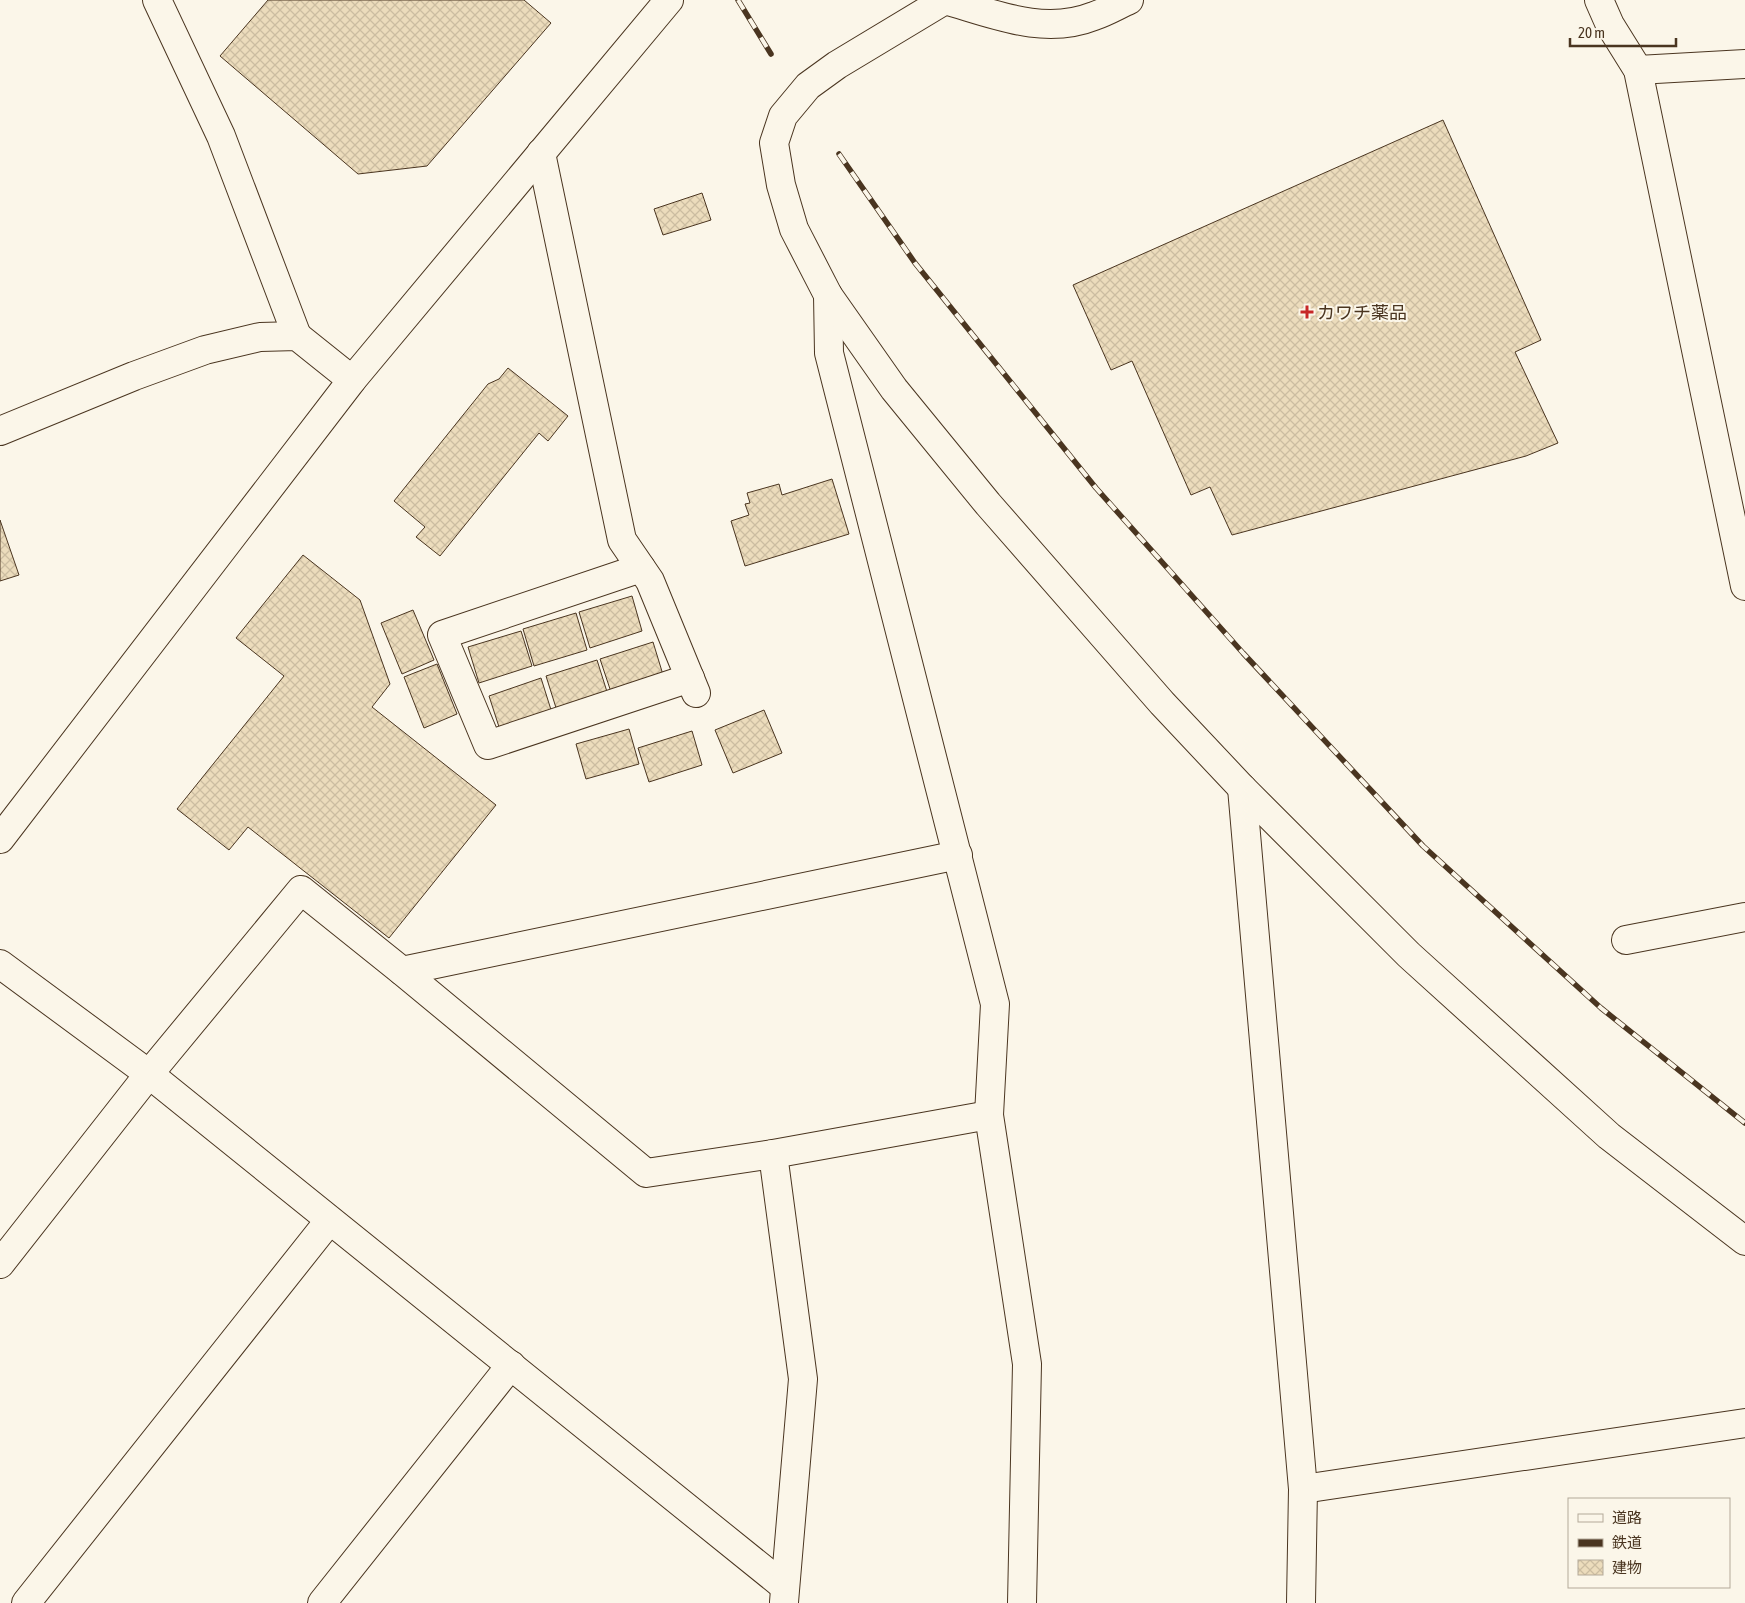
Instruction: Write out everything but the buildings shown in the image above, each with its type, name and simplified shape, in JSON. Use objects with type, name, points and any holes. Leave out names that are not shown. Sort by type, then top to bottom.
[{"type":"street","points":[[1129,0],[1093,17],[1058,24],[1028,24],[945,0],[816,81],[783,116],[774,144],[781,184],[794,228],[828,295],[894,389],[988,504],[1162,703],[1242,788],[1409,955],[1608,1136],[1745,1241]]},
{"type":"street","points":[[1599,0],[1610,25],[1638,70],[1745,586]]},
{"type":"street","points":[[160,1],[221,136],[297,336],[352,380]]},
{"type":"street","points":[[0,839],[352,380],[662,8]]},
{"type":"street","points":[[1638,70],[1745,64]]},
{"type":"street","points":[[541,153],[622,540],[642,568],[650,581],[693,686],[488,745],[442,635],[642,568]]},
{"type":"street","points":[[828,295],[829,352],[995,1004],[990,1115],[1027,1364],[1022,1603]]},
{"type":"street","points":[[0,431],[134,376],[205,350],[260,337],[297,336]]},
{"type":"street","points":[[1242,788],[1303,1489],[1301,1603]]},
{"type":"street","points":[[402,971],[958,855]]},
{"type":"street","points":[[0,1264],[149,1074],[301,890],[646,1173],[773,1154],[990,1115]]},
{"type":"street","points":[[1626,940],[1745,917]]},
{"type":"street","points":[[0,964],[149,1074],[329,1221],[512,1365],[784,1595]]},
{"type":"street","points":[[773,1154],[803,1380],[784,1595]]},
{"type":"street","points":[[26,1603],[329,1221]]},
{"type":"street","points":[[322,1603],[512,1365]]},
{"type":"street","points":[[1303,1489],[1745,1423]]},
{"type":"railway","points":[[738,0],[771,54]]},
{"type":"railway","points":[[839,154],[915,263],[1096,488],[1243,653],[1423,846],[1601,1008],[1745,1123]]},
{"type":"place","name":"カワチ薬品","points":[[1307,312]]}]
